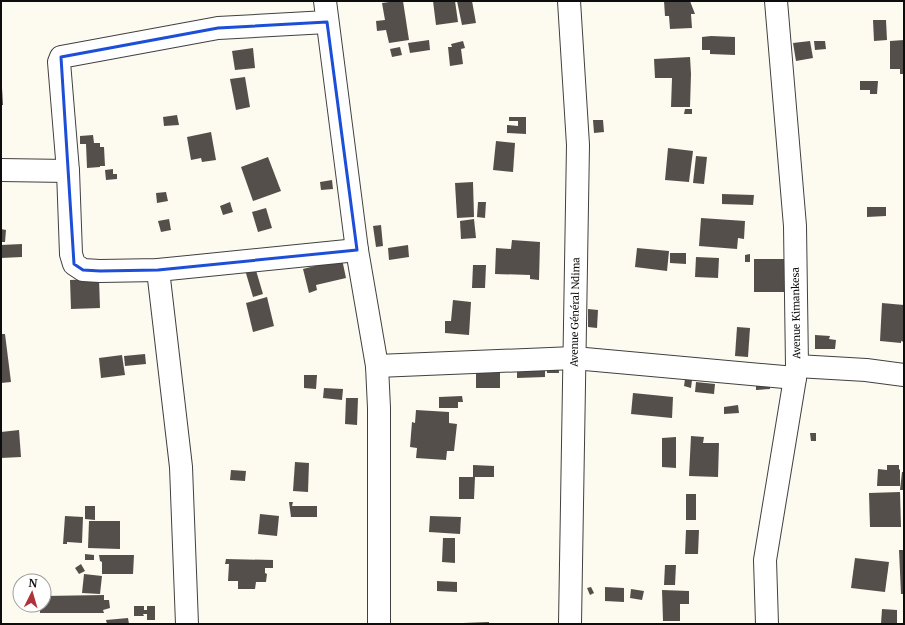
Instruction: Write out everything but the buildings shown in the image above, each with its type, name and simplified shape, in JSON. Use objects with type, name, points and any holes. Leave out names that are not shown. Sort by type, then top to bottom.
[{"type":"street","name":"Avenue Général Ndima","points":[[569,1],[578,145],[570,624]]},
{"type":"street","name":"Avenue Kimankesa","points":[[767,624],[765,560],[796,372],[796,226],[776,1]]},
{"type":"street","points":[[357,250],[158,270],[83,270],[74,264],[71,254],[68,171],[59,62],[61,57],[218,28],[326,11],[357,250],[377,366],[379,408],[379,624]]},
{"type":"street","points":[[1,170],[68,171]]},
{"type":"street","points":[[158,270],[181,466],[187,624]]},
{"type":"street","points":[[377,366],[574,358],[796,372],[866,370],[904,375]]},
{"type":"highlighted area","points":[[327,22],[357,250],[158,270],[83,270],[74,264],[61,57],[218,28]]}]
